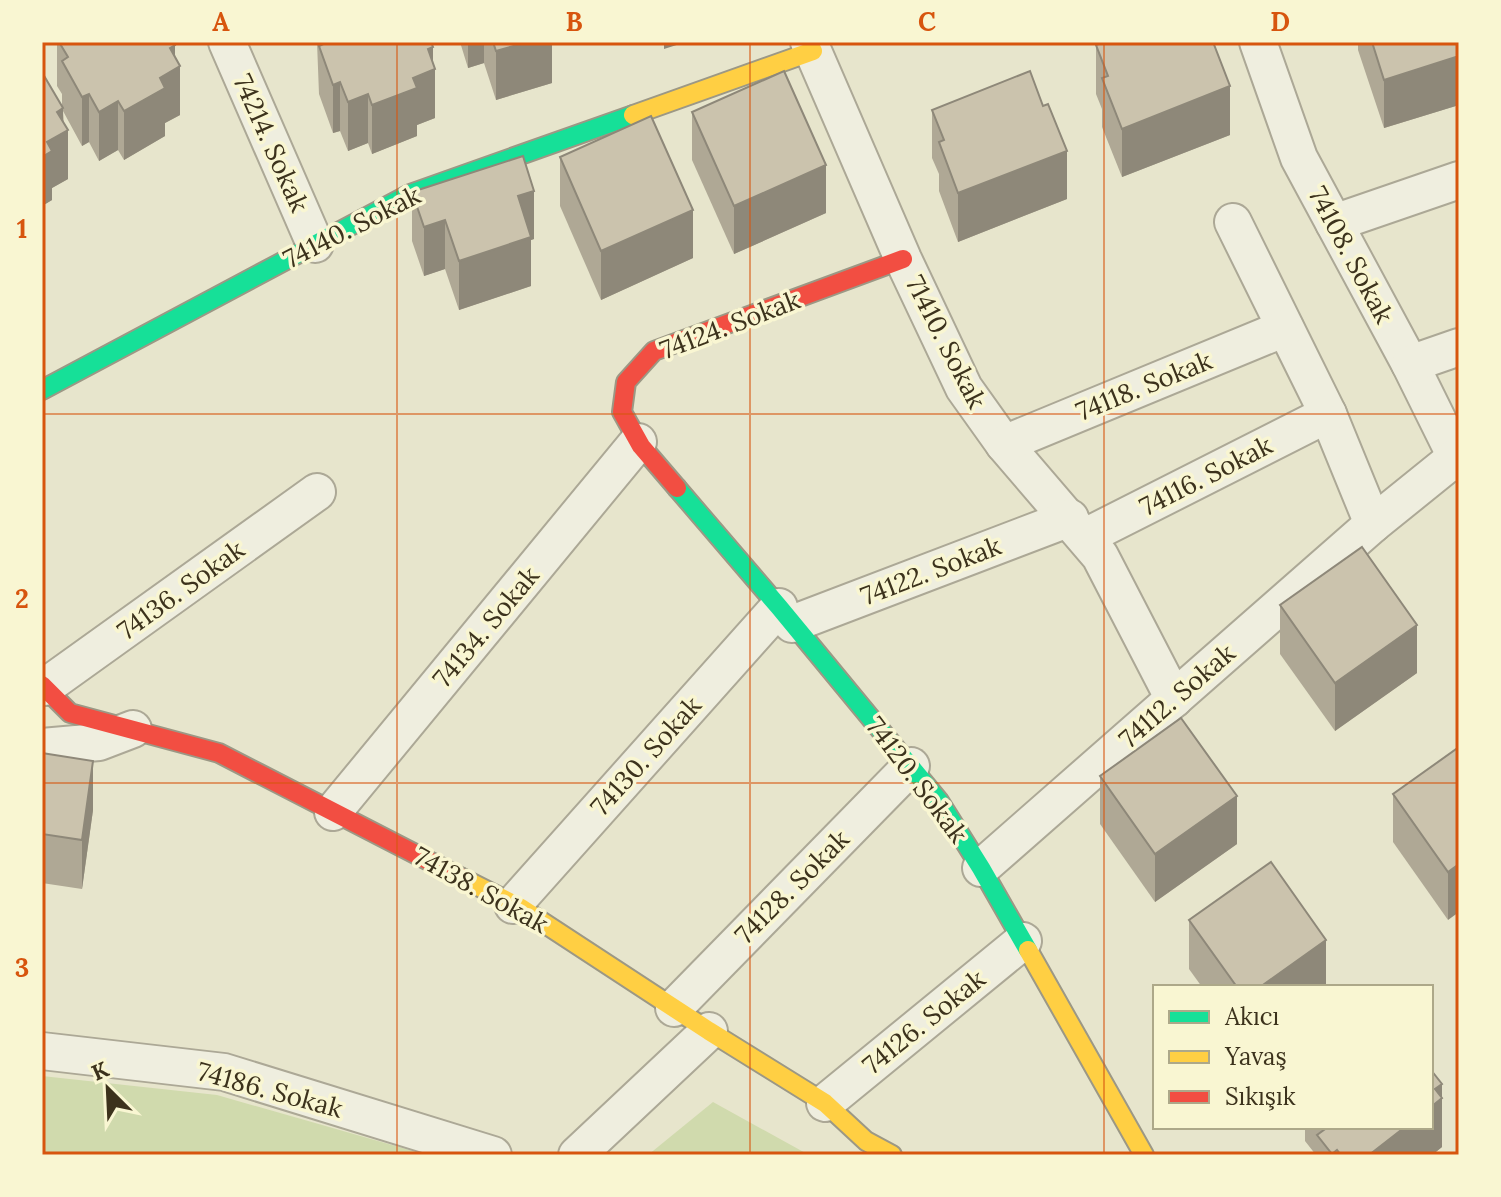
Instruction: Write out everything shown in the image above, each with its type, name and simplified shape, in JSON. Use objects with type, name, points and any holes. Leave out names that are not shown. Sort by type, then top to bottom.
[{"type":"street","name":"74214. Sokak","points":[[227,42],[315,244]]},
{"type":"street","name":"74108. Sokak","points":[[1258,42],[1299,158],[1458,460]]},
{"type":"street","name":"74140. Sokak","points":[[42,390],[410,194],[811,46]]},
{"type":"street","name":"71410. Sokak","points":[[811,46],[903,259],[964,388],[1004,444],[1100,556],[1174,699]]},
{"type":"street","points":[[1334,223],[1459,180]]},
{"type":"street","points":[[1233,222],[1328,414],[1373,524]]},
{"type":"street","name":"74124. Sokak","points":[[638,442],[622,412],[626,382],[654,351],[903,259]]},
{"type":"street","name":"74118. Sokak","points":[[1004,444],[1285,328]]},
{"type":"street","points":[[1410,364],[1459,347]]},
{"type":"street","name":"74116. Sokak","points":[[1077,528],[1328,414]]},
{"type":"street","name":"74120. Sokak","points":[[638,442],[939,801],[981,868],[1144,1155]]},
{"type":"street","name":"74134. Sokak","points":[[333,812],[638,442]]},
{"type":"street","name":"74112. Sokak","points":[[981,868],[1373,524],[1458,460]]},
{"type":"street","name":"74136. Sokak","points":[[43,686],[317,492]]},
{"type":"street","name":"74122. Sokak","points":[[786,616],[1077,528]]},
{"type":"street","name":"74130. Sokak","points":[[513,905],[786,616]]},
{"type":"street","name":"74138. Sokak","points":[[43,686],[70,713],[219,753],[521,908],[825,1103],[866,1141],[892,1155]]},
{"type":"street","points":[[42,747],[99,742],[133,729]]},
{"type":"street","name":"74128. Sokak","points":[[674,1008],[911,766]]},
{"type":"street","name":"74126. Sokak","points":[[825,1103],[1023,941]]},
{"type":"street","points":[[577,1155],[709,1031]]},
{"type":"street","name":"74186. Sokak","points":[[42,1051],[224,1072],[493,1155]]},
{"type":"green space","points":[[42,1076],[217,1095],[427,1155],[42,1155]]},
{"type":"green space","points":[[713,1102],[809,1155],[648,1155]]},
{"type":"building","points":[[59,42],[174,42],[175,45],[170,48],[180,66],[160,78],[165,88],[124,111],[118,101],[99,112],[89,94],[82,97],[62,61],[68,57]]},
{"type":"building","points":[[325,42],[431,42],[433,47],[428,49],[435,69],[413,78],[417,88],[372,105],[368,94],[348,102],[340,82],[333,85],[319,46]]},
{"type":"building","points":[[493,42],[527,42],[496,51]]},
{"type":"building","points":[[1104,42],[1213,42],[1230,86],[1122,129],[1102,78],[1108,76],[1096,45]]},
{"type":"building","points":[[1372,42],[1459,42],[1459,56],[1384,80]]},
{"type":"building","points":[[784,71],[826,165],[734,206],[692,112]]},
{"type":"building","points":[[1030,71],[1043,106],[1048,104],[1067,151],[958,193],[939,142],[944,140],[932,110]]},
{"type":"building","points":[[42,75],[63,108],[57,112],[68,130],[47,142],[52,151],[42,157]]},
{"type":"building","points":[[651,116],[693,210],[601,251],[560,157]]},
{"type":"building","points":[[523,156],[534,191],[518,196],[531,237],[459,261],[445,220],[424,227],[412,192]]},
{"type":"building","points":[[1362,547],[1417,625],[1335,683],[1280,605]]},
{"type":"building","points":[[1181,718],[1237,796],[1155,854],[1100,776]]},
{"type":"building","points":[[1459,747],[1459,864],[1448,872],[1393,794]]},
{"type":"building","points":[[42,753],[93,761],[82,840],[42,834]]},
{"type":"building","points":[[1271,862],[1326,940],[1263,985],[1236,985],[1189,920]]},
{"type":"building","points":[[1433,1073],[1442,1084],[1435,1089],[1442,1098],[1433,1105]]},
{"type":"building","points":[[1325,1129],[1402,1129],[1369,1155],[1341,1155],[1337,1150],[1332,1154],[1317,1135]]},
{"type":"traffic: fast","points":[[42,390],[410,194],[633,115]]},
{"type":"traffic: fast","points":[[677,488],[939,801],[1028,950]]},
{"type":"traffic: slow","points":[[633,115],[813,51]]},
{"type":"traffic: slow","points":[[462,878],[521,908],[825,1103],[866,1141],[892,1155]]},
{"type":"traffic: slow","points":[[1028,950],[1144,1155]]},
{"type":"traffic: jam","points":[[677,488],[641,446],[622,412],[626,382],[654,351],[903,259]]},
{"type":"traffic: jam","points":[[42,685],[70,713],[219,753],[462,878]]}]
